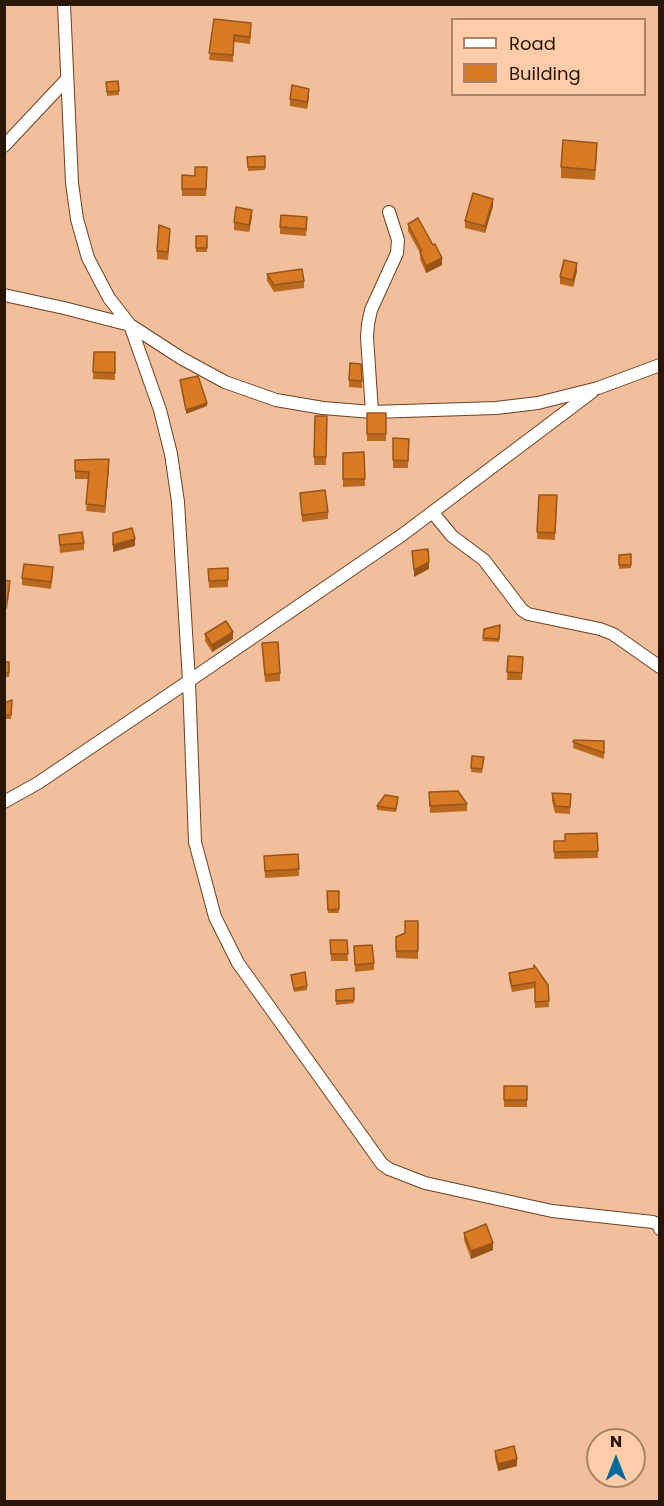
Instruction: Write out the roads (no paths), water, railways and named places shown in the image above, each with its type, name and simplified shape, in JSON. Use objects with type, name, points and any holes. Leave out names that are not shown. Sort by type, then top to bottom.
[{"type":"street","points":[[63,4],[72,183],[77,219],[88,258],[109,298],[130,325],[160,410],[171,454],[178,502],[189,681],[195,842],[202,873],[221,932],[238,963],[382,1164],[399,1174],[425,1183],[552,1211],[653,1222],[660,1229]]},
{"type":"street","points":[[4,146],[67,79]]},
{"type":"street","points":[[372,412],[368,324],[371,310],[397,253],[398,240],[389,212]]},
{"type":"street","points":[[4,295],[130,325],[181,358],[225,382],[276,400],[323,408],[372,412],[496,408],[538,403],[598,388],[660,365]]},
{"type":"street","points":[[4,802],[38,783],[433,513],[598,388]]},
{"type":"street","points":[[433,513],[452,536],[484,560],[522,610],[528,614],[600,629],[613,634],[660,667]]}]
